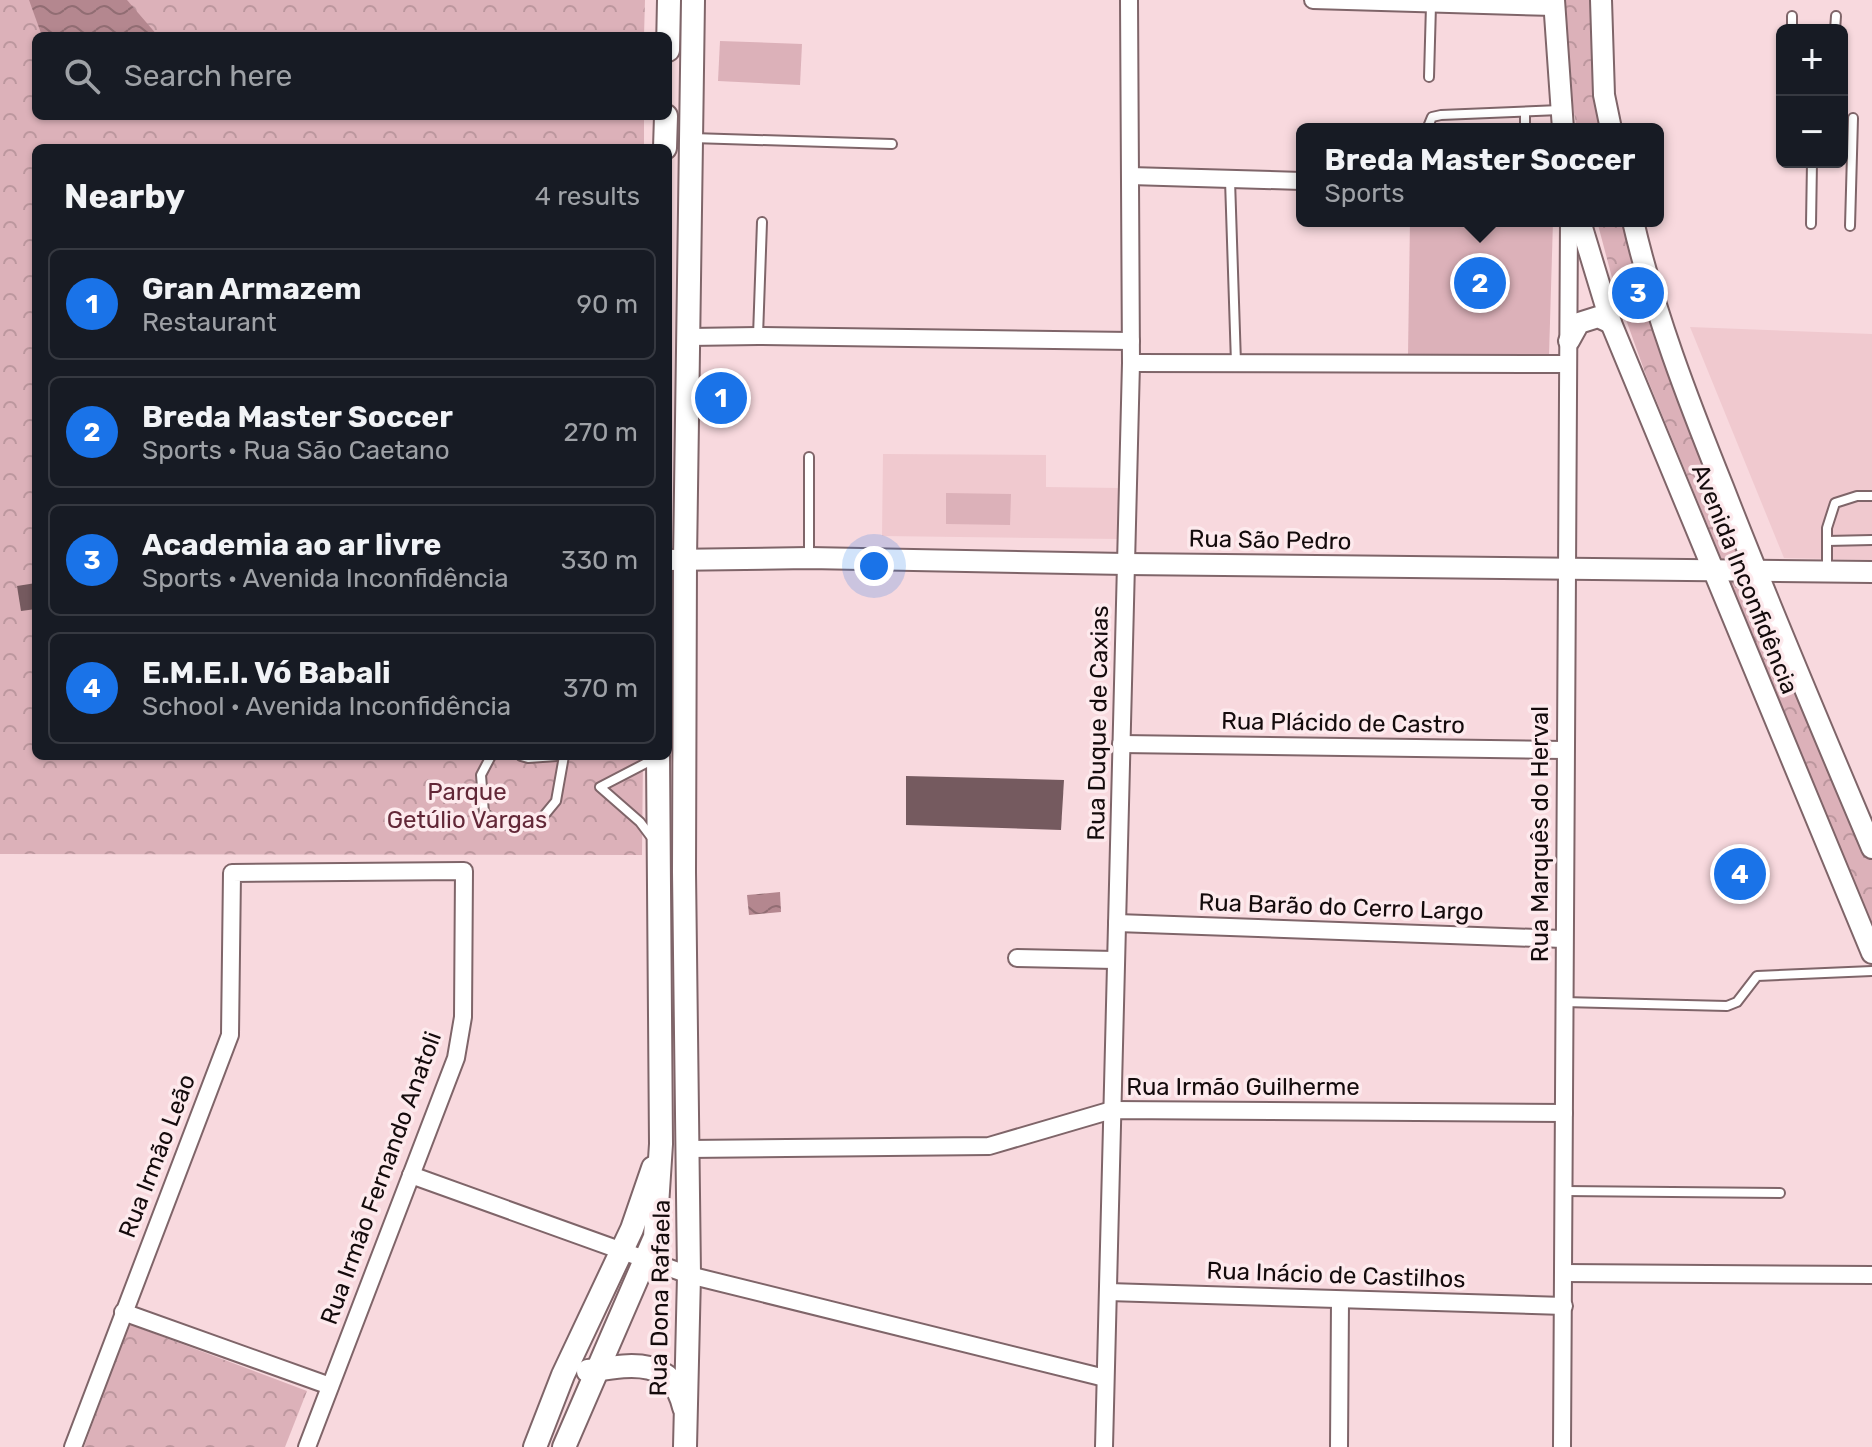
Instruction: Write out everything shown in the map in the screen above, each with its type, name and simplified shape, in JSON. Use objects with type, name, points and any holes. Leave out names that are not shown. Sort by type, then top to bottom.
[{"type":"main road","points":[[668,32],[669,0]]},
{"type":"main road","name":"Rua Dona Rafaela","points":[[685,1447],[689,1275],[677,560],[689,337],[693,0]]},
{"type":"main road","points":[[665,144],[666,120]]},
{"type":"main road","points":[[564,1447],[655,1237],[661,1144],[658,760]]},
{"type":"main road","points":[[535,1447],[563,1375],[623,1251],[661,1144]]},
{"type":"main road","points":[[563,1375],[630,1365],[646,1366],[661,1372],[673,1383],[681,1396],[685,1412]]},
{"type":"street","name":"Rua Duque de Caxias","points":[[1104,1447],[1131,363],[1129,0]]},
{"type":"street","points":[[1313,0],[1431,5],[1554,3],[1562,119]]},
{"type":"street","points":[[1601,0],[1604,95],[1610,123]]},
{"type":"street","points":[[1130,176],[1296,181]]},
{"type":"street","name":"Rua Marquês do Herval","points":[[1562,1447],[1569,227]]},
{"type":"street","name":"Avenida Inconfidência","points":[[1582,227],[1611,323],[1872,953]]},
{"type":"street","name":"Avenida Inconfidência","points":[[1634,227],[1646,277],[1702,434],[1755,570],[1872,848]]},
{"type":"street","points":[[1569,341],[1579,323],[1598,317],[1611,323]]},
{"type":"street","points":[[689,337],[1131,341]]},
{"type":"street","points":[[1131,363],[1568,364]]},
{"type":"street","name":"Rua São Pedro","points":[[677,560],[809,558],[1872,572]]},
{"type":"street","name":"Rua Plácido de Castro","points":[[1121,744],[1565,750]]},
{"type":"street","name":"Rua Irmão Fernando Anatoli","points":[[232,873],[464,871],[463,1017],[456,1058],[307,1447]]},
{"type":"street","name":"Rua Irmão Leão","points":[[73,1447],[230,1035],[232,873]]},
{"type":"street","name":"Rua Barão do Cerro Largo","points":[[1117,923],[1563,939]]},
{"type":"street","points":[[1017,958],[1115,960]]},
{"type":"street","name":"Rua Irmão Guilherme","points":[[687,1149],[989,1146],[1112,1110],[1564,1113]]},
{"type":"street","points":[[411,1175],[689,1275],[1105,1378]]},
{"type":"street","points":[[1564,1273],[1872,1275]]},
{"type":"street","name":"Rua Inácio de Castilhos","points":[[1108,1292],[1564,1306]]},
{"type":"street","points":[[1339,1447],[1340,1300]]},
{"type":"street","points":[[123,1312],[330,1386]]},
{"type":"lane","points":[[1429,77],[1431,5]]},
{"type":"lane","points":[[1792,16],[1792,24]]},
{"type":"lane","points":[[1835,24],[1836,16]]},
{"type":"lane","points":[[1430,123],[1432,117],[1441,115],[1525,112],[1562,119]]},
{"type":"lane","points":[[1525,112],[1525,123]]},
{"type":"lane","points":[[1850,226],[1853,118]]},
{"type":"lane","points":[[691,138],[892,144]]},
{"type":"lane","points":[[1811,224],[1812,168]]},
{"type":"lane","points":[[1230,180],[1236,363]]},
{"type":"lane","points":[[758,336],[762,222]]},
{"type":"lane","points":[[809,457],[809,558]]},
{"type":"lane","points":[[1827,571],[1827,528],[1835,503],[1857,496],[1872,496]]},
{"type":"lane","points":[[1827,541],[1872,540]]},
{"type":"lane","points":[[489,760],[481,775],[484,813],[500,824],[517,827],[542,818],[556,801],[563,760]]},
{"type":"lane","points":[[651,760],[600,787],[640,822],[658,845]]},
{"type":"lane","points":[[1563,1002],[1727,1006],[1737,1002],[1757,976],[1872,971]]},
{"type":"lane","points":[[1564,1191],[1780,1193]]},
{"type":"shaded area","points":[[1690,327],[1872,334],[1872,560],[1784,558]]},
{"type":"shaded area","points":[[883,454],[1046,455],[1046,487],[1120,488],[1119,539],[882,536]]},
{"type":"green space","name":"Parque Getúlio Vargas","points":[[0,0],[645,0],[644,32],[32,32],[32,120],[644,120],[644,144],[32,144],[32,760],[643,760],[642,855],[0,854]]},
{"type":"green space","points":[[1564,0],[1591,0],[1602,123],[1576,123]]},
{"type":"green space","points":[[720,41],[802,44],[800,85],[718,81]]},
{"type":"green space","points":[[1410,227],[1553,227],[1549,356],[1408,355]]},
{"type":"green space","points":[[1599,227],[1627,227],[1795,682],[1872,859],[1872,925],[1647,378],[1615,289]]},
{"type":"green space","points":[[946,493],[1011,494],[1010,525],[946,524]]},
{"type":"green space","points":[[129,1324],[307,1391],[285,1447],[84,1447]]},
{"type":"water","points":[[29,0],[127,0],[155,32],[41,32]]},
{"type":"water","points":[[780,892],[781,912],[749,915],[747,895]]},
{"type":"building","points":[[32,584],[32,610],[21,611],[17,586]]},
{"type":"building","points":[[906,776],[1064,780],[1061,830],[906,825]]},
{"type":"place","name":"Breda Master Soccer","points":[[1480,283]]},
{"type":"place","name":"Academia ao ar livre","points":[[1638,293]]},
{"type":"place","name":"Gran Armazem","points":[[721,398]]},
{"type":"place","name":"E.M.E.I. Vó Babali","points":[[1740,874]]}]
